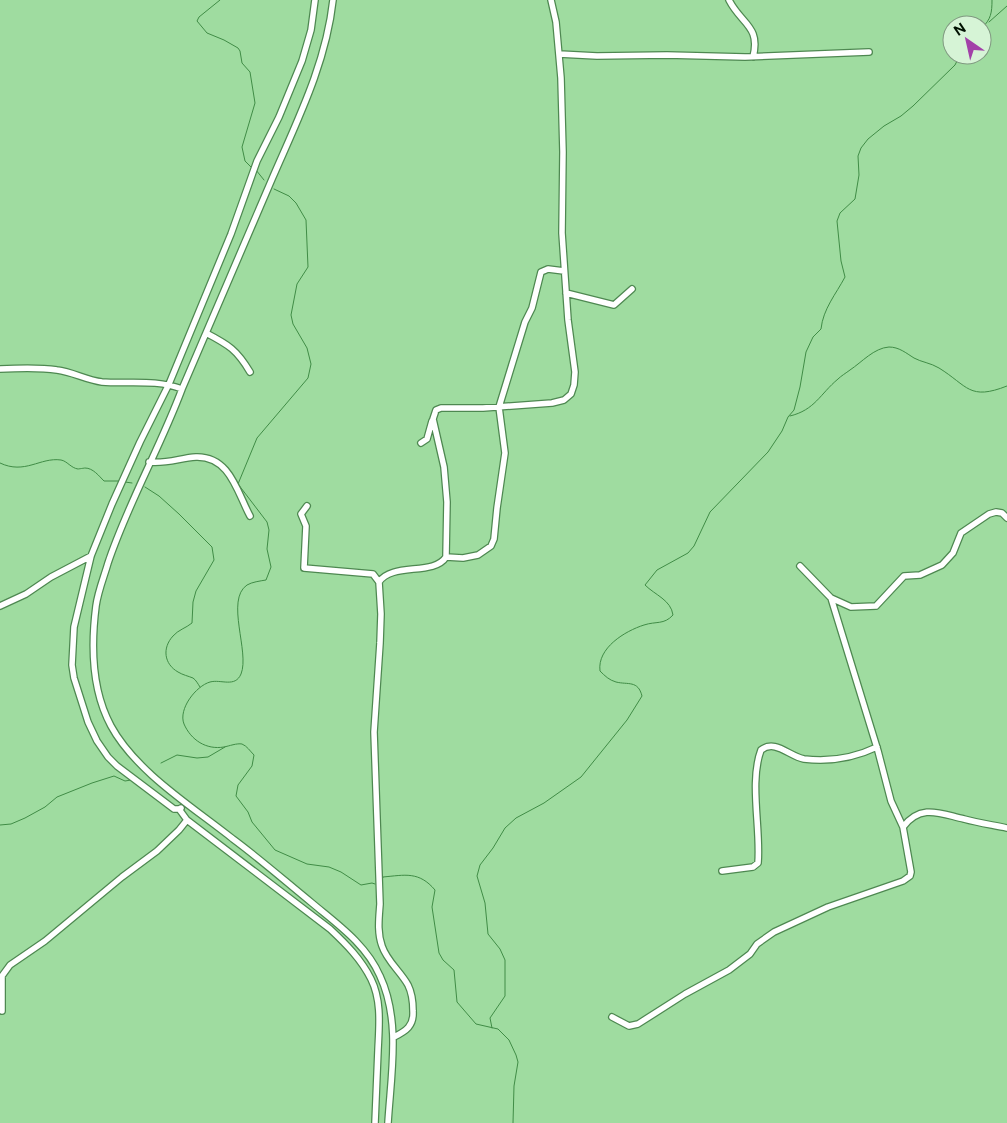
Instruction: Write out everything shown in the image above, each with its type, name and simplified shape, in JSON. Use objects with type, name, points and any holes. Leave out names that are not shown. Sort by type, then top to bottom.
[{"type":"street","points":[[185,802],[180,809],[174,810],[108,757],[97,741],[88,722],[74,678],[72,666],[74,627],[91,556],[112,504],[169,384],[231,234],[257,161],[279,117],[302,61],[311,30],[315,0]]},
{"type":"street","points":[[333,0],[331,20],[310,95],[172,415],[122,524],[97,604],[94,655],[96,681],[104,711],[124,746],[137,761],[342,928],[366,951],[380,974],[389,998],[394,1037],[388,1123]]},
{"type":"street","points":[[421,443],[427,439],[436,410],[441,408],[499,407],[552,403],[564,400],[571,394],[574,385],[575,372],[566,293],[562,233],[563,113],[556,22],[551,0]]},
{"type":"street","points":[[729,0],[754,36],[756,42],[753,57]]},
{"type":"street","points":[[559,54],[753,57],[869,52]]},
{"type":"street","points":[[446,557],[463,558],[478,555],[491,546],[494,539],[505,453],[499,407],[525,322],[537,293],[541,272],[548,269],[564,271]]},
{"type":"street","points":[[566,293],[614,305],[632,289]]},
{"type":"street","points":[[206,334],[228,345],[238,353],[250,372]]},
{"type":"street","points":[[0,369],[31,368],[59,370],[92,380],[116,383],[156,382],[182,389]]},
{"type":"street","points":[[378,582],[386,574],[438,564],[444,561],[446,557],[447,502],[445,480],[433,419]]},
{"type":"street","points":[[149,462],[162,463],[197,457],[219,463],[229,473],[250,516]]},
{"type":"street","points":[[307,506],[301,514],[306,526],[304,568],[373,574],[378,582],[381,614],[374,732],[380,904],[378,928],[382,948],[408,986],[412,997],[413,1016],[411,1026],[407,1031],[394,1037]]},
{"type":"street","points":[[800,566],[831,598],[851,607],[876,606],[904,576],[920,575],[942,564],[953,553],[961,533],[989,514],[1002,513],[1007,518]]},
{"type":"street","points":[[0,606],[26,594],[50,577],[91,556]]},
{"type":"street","points":[[612,1017],[629,1026],[638,1024],[729,970],[750,954],[757,944],[774,932],[828,907],[888,888],[907,879],[912,872],[903,827],[890,801],[877,747],[831,598]]},
{"type":"street","points":[[722,871],[753,867],[758,863],[757,776],[758,758],[761,750],[770,746],[776,746],[804,759],[821,759],[853,757],[877,747]]},
{"type":"street","points":[[180,809],[187,820],[330,929],[362,963],[372,980],[378,1002],[379,1025],[375,1123]]},
{"type":"street","points":[[903,827],[915,816],[924,812],[931,812],[1007,828]]},
{"type":"street","points":[[2,1011],[2,976],[10,965],[45,941],[122,876],[156,851],[187,820]]},
{"type":"waterway","points":[[220,0],[199,17],[197,21],[207,33],[238,48],[242,63],[250,72],[255,103],[242,147],[245,161],[251,167]]},
{"type":"waterway","points":[[990,15],[992,0]]},
{"type":"waterway","points":[[992,19],[1007,6]]},
{"type":"waterway","points":[[492,1028],[490,1018],[505,996],[505,960],[500,949],[488,934],[485,903],[477,876],[480,865],[505,828],[516,818],[544,803],[581,777],[627,720],[642,696],[635,685],[614,681],[607,678],[600,671],[603,655],[614,642],[629,631],[644,625],[663,622],[673,615],[669,605],[645,585],[657,570],[688,553],[694,546],[710,512],[768,452],[794,410],[806,352],[813,337],[821,329],[827,308],[845,277],[841,261],[837,221],[840,213],[855,199],[859,175],[858,156],[861,148],[868,139],[884,126],[913,106],[955,65]]},
{"type":"waterway","points":[[256,170],[264,180]]},
{"type":"waterway","points":[[274,189],[289,196],[296,203],[306,220],[308,267],[297,284],[291,315],[293,324],[307,348],[311,364],[308,378],[257,438],[238,484],[267,522],[269,530],[267,549],[271,567],[266,580],[247,585],[241,592],[238,602],[243,653],[241,674],[235,681],[214,681],[199,688],[186,705],[183,718],[187,730],[200,743],[217,748],[242,744],[254,755],[252,766],[238,785],[236,796],[248,812],[252,822],[275,850],[307,864],[329,867],[341,872],[361,885],[375,884]]},
{"type":"waterway","points":[[790,416],[806,410],[839,378],[868,356],[878,350],[889,347],[899,349],[917,359],[936,366],[963,386],[976,392],[984,392],[1007,386]]},
{"type":"waterway","points":[[0,463],[9,466],[25,467],[46,461],[61,460],[78,469],[91,469],[104,481],[120,481]]},
{"type":"waterway","points":[[125,482],[132,483]]},
{"type":"waterway","points":[[145,487],[159,496],[212,547],[214,560],[196,591],[193,602],[192,623],[173,636],[169,641],[166,651],[167,660],[173,669],[193,678],[200,687]]},
{"type":"waterway","points":[[161,763],[177,755],[197,758],[208,757],[225,747]]},
{"type":"waterway","points":[[0,825],[11,824],[25,818],[45,807],[57,797],[92,783],[114,776],[125,781],[131,780]]},
{"type":"waterway","points":[[382,880],[383,877],[417,877],[435,890],[432,907],[439,953],[443,960],[454,970],[457,1002],[476,1024],[498,1029],[509,1040],[516,1055],[518,1062],[514,1086],[513,1123]]}]
